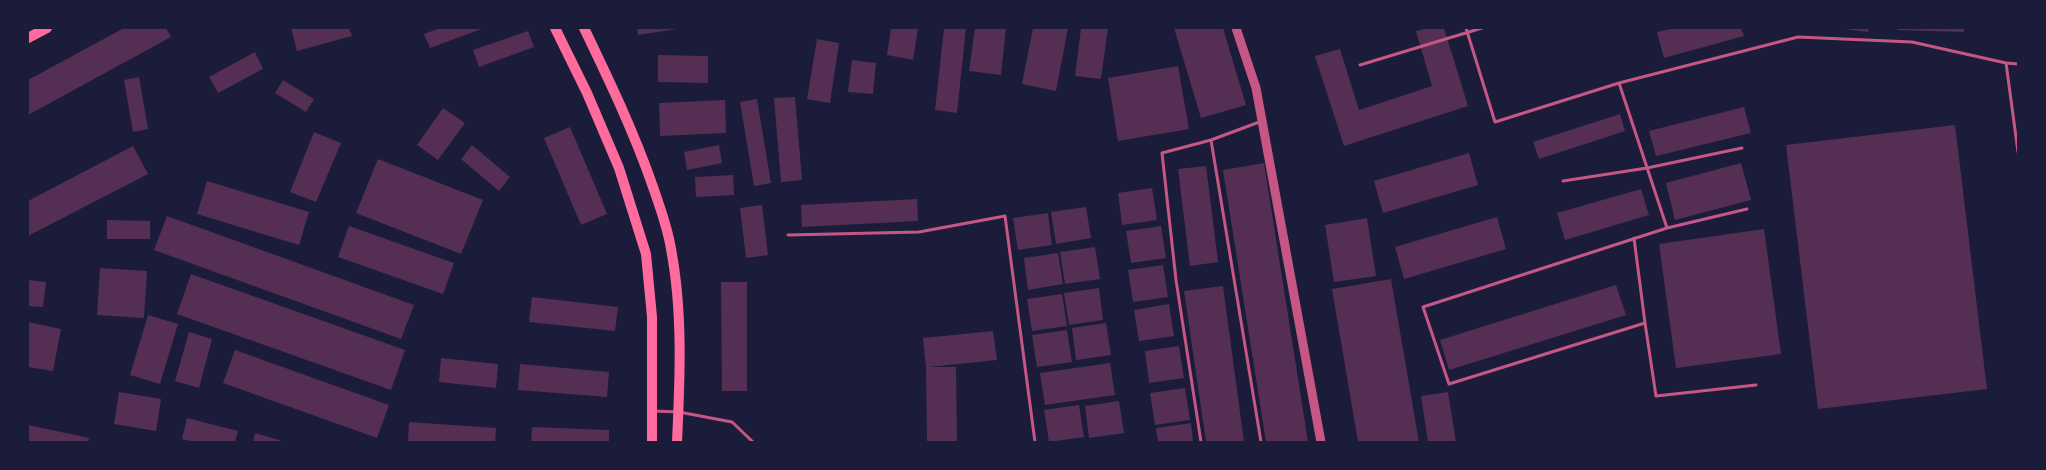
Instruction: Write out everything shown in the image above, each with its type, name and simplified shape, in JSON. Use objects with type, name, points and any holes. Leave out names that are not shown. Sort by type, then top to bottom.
[{"type":"main road","points":[[28,38],[47,28]]},
{"type":"main road","points":[[555,28],[619,168],[646,254],[652,317],[652,442]]},
{"type":"main road","points":[[584,28],[610,82],[643,159],[659,204],[671,249],[678,315],[679,412],[677,442]]},
{"type":"street","points":[[1236,28],[1256,88],[1321,442]]},
{"type":"lane","points":[[1360,65],[1467,30],[1482,28]]},
{"type":"lane","points":[[1467,30],[1495,122],[1619,83],[1798,37],[1912,42],[2018,64]]},
{"type":"lane","points":[[2006,63],[2018,152]]},
{"type":"lane","points":[[1619,83],[1667,228]]},
{"type":"lane","points":[[1201,442],[1176,280],[1162,154],[1212,140],[1262,121]]},
{"type":"lane","points":[[1212,140],[1261,442]]},
{"type":"lane","points":[[1563,181],[1647,168],[1742,148]]},
{"type":"lane","points":[[1646,323],[1448,384],[1423,308],[1634,238],[1747,209]]},
{"type":"lane","points":[[788,234],[918,232],[1005,216],[1035,442]]},
{"type":"lane","points":[[1634,238],[1656,396],[1756,385]]},
{"type":"lane","points":[[653,411],[679,412],[732,422],[754,442]]},
{"type":"building","points":[[124,28],[166,28],[171,37],[28,115],[28,80]]},
{"type":"building","points":[[291,28],[349,28],[352,36],[297,51]]},
{"type":"building","points":[[440,28],[484,28],[430,48],[424,34]]},
{"type":"building","points":[[637,28],[677,28],[677,29],[638,35]]},
{"type":"building","points":[[891,28],[918,28],[913,60],[887,55]]},
{"type":"building","points":[[944,28],[966,28],[957,113],[935,110]]},
{"type":"building","points":[[975,28],[1006,28],[1001,75],[969,71]]},
{"type":"building","points":[[1033,28],[1068,28],[1056,91],[1022,84]]},
{"type":"building","points":[[1081,28],[1108,28],[1101,79],[1075,76]]},
{"type":"building","points":[[1174,28],[1223,28],[1246,105],[1201,118]]},
{"type":"building","points":[[1429,28],[1444,28],[1468,106],[1344,146],[1315,56],[1340,49],[1359,110],[1432,86],[1416,31]]},
{"type":"building","points":[[1675,28],[1741,28],[1744,36],[1664,58],[1657,32]]},
{"type":"building","points":[[1837,28],[1869,28],[1868,32]]},
{"type":"building","points":[[1898,28],[1964,28],[1964,32],[1897,30]]},
{"type":"building","points":[[528,31],[534,47],[479,67],[473,50]]},
{"type":"building","points":[[817,39],[839,43],[830,103],[807,99]]},
{"type":"building","points":[[255,52],[263,69],[218,93],[209,77]]},
{"type":"building","points":[[658,55],[708,56],[708,83],[658,82]]},
{"type":"building","points":[[852,60],[876,63],[873,94],[848,92]]},
{"type":"building","points":[[1178,66],[1189,129],[1118,141],[1108,78]]},
{"type":"building","points":[[139,77],[148,129],[133,132],[124,80]]},
{"type":"building","points":[[283,80],[314,99],[306,112],[275,93]]},
{"type":"building","points":[[795,97],[802,180],[781,182],[774,98]]},
{"type":"building","points":[[757,99],[771,183],[754,186],[740,102]]},
{"type":"building","points":[[725,100],[726,133],[660,136],[659,103]]},
{"type":"building","points":[[1744,107],[1751,133],[1656,156],[1649,131]]},
{"type":"building","points":[[443,108],[465,123],[438,160],[417,145]]},
{"type":"building","points":[[1620,114],[1625,131],[1539,159],[1533,142]]},
{"type":"building","points":[[1955,125],[1987,389],[1818,409],[1786,145]]},
{"type":"building","points":[[570,127],[607,214],[581,225],[544,138]]},
{"type":"building","points":[[314,132],[341,143],[316,202],[290,192]]},
{"type":"building","points":[[472,145],[510,177],[499,191],[461,159]]},
{"type":"building","points":[[719,145],[722,163],[687,170],[684,152]]},
{"type":"building","points":[[133,146],[148,174],[28,236],[28,201]]},
{"type":"building","points":[[1469,153],[1478,185],[1383,213],[1374,181]]},
{"type":"building","points":[[378,159],[483,200],[461,254],[356,213]]},
{"type":"building","points":[[1264,163],[1308,442],[1266,442],[1223,170]]},
{"type":"building","points":[[1741,163],[1751,200],[1675,220],[1666,183]]},
{"type":"building","points":[[1206,166],[1218,262],[1190,266],[1178,169]]},
{"type":"building","points":[[733,175],[734,195],[696,197],[695,177]]},
{"type":"building","points":[[207,181],[309,212],[299,245],[197,214]]},
{"type":"building","points":[[1152,188],[1157,220],[1122,225],[1118,193]]},
{"type":"building","points":[[1641,189],[1649,215],[1565,240],[1557,213]]},
{"type":"building","points":[[917,199],[918,221],[802,227],[801,205]]},
{"type":"building","points":[[762,205],[768,255],[746,258],[740,208]]},
{"type":"building","points":[[1086,207],[1091,238],[1056,244],[1051,212]]},
{"type":"building","points":[[1048,213],[1052,245],[1018,250],[1013,218]]},
{"type":"building","points":[[167,216],[414,305],[401,339],[154,250]]},
{"type":"building","points":[[1497,217],[1506,249],[1404,279],[1395,247]]},
{"type":"building","points":[[1367,218],[1376,276],[1334,282],[1325,225]]},
{"type":"building","points":[[107,220],[150,221],[150,239],[107,239]]},
{"type":"building","points":[[349,226],[454,263],[443,294],[338,257]]},
{"type":"building","points":[[1161,226],[1166,258],[1131,263],[1126,231]]},
{"type":"building","points":[[1764,229],[1781,354],[1676,368],[1659,244]]},
{"type":"building","points":[[1095,247],[1100,279],[1065,284],[1060,252]]},
{"type":"building","points":[[1058,253],[1063,284],[1028,290],[1024,258]]},
{"type":"building","points":[[1163,265],[1168,297],[1133,302],[1128,270]]},
{"type":"building","points":[[100,268],[147,271],[144,318],[97,315]]},
{"type":"building","points":[[191,274],[405,350],[391,390],[177,314]]},
{"type":"building","points":[[1391,279],[1419,442],[1358,442],[1332,289]]},
{"type":"building","points":[[28,280],[46,282],[43,307],[28,306]]},
{"type":"building","points":[[721,282],[747,282],[747,391],[722,391]]},
{"type":"building","points":[[1616,285],[1626,315],[1449,370],[1440,340]]},
{"type":"building","points":[[1223,286],[1244,442],[1206,442],[1184,291]]},
{"type":"building","points":[[1099,288],[1103,320],[1069,325],[1064,293]]},
{"type":"building","points":[[1062,294],[1067,326],[1032,331],[1027,299]]},
{"type":"building","points":[[532,297],[618,307],[615,331],[529,322]]},
{"type":"building","points":[[1169,304],[1174,336],[1139,341],[1134,310]]},
{"type":"building","points":[[148,315],[178,324],[160,384],[130,375]]},
{"type":"building","points":[[28,322],[61,329],[53,371],[28,367]]},
{"type":"building","points":[[1106,323],[1111,355],[1076,360],[1072,328]]},
{"type":"building","points":[[1067,330],[1072,362],[1037,367],[1032,335]]},
{"type":"building","points":[[993,331],[997,360],[929,367],[956,367],[957,442],[927,442],[926,368],[923,338]]},
{"type":"building","points":[[189,332],[212,339],[199,388],[175,381]]},
{"type":"building","points":[[1179,346],[1184,378],[1149,383],[1145,351]]},
{"type":"building","points":[[235,350],[389,405],[377,438],[223,383]]},
{"type":"building","points":[[441,358],[498,364],[496,388],[439,382]]},
{"type":"building","points":[[1110,363],[1115,395],[1045,405],[1040,373]]},
{"type":"building","points":[[520,364],[609,372],[607,397],[518,390]]},
{"type":"building","points":[[1185,388],[1190,420],[1155,425],[1150,393]]},
{"type":"building","points":[[119,392],[161,399],[156,431],[114,424]]},
{"type":"building","points":[[1448,392],[1456,442],[1428,442],[1421,396]]},
{"type":"building","points":[[1119,401],[1124,433],[1089,438],[1085,406]]},
{"type":"building","points":[[1079,405],[1084,437],[1049,442],[1044,410]]},
{"type":"building","points":[[187,418],[238,431],[235,442],[195,442],[182,439]]},
{"type":"building","points":[[409,422],[496,428],[495,442],[408,442]]},
{"type":"building","points":[[1191,423],[1193,442],[1158,442],[1156,428]]},
{"type":"building","points":[[28,425],[89,438],[88,442],[28,442]]},
{"type":"building","points":[[532,427],[609,430],[609,442],[531,442]]},
{"type":"building","points":[[255,433],[286,442],[253,442]]}]
